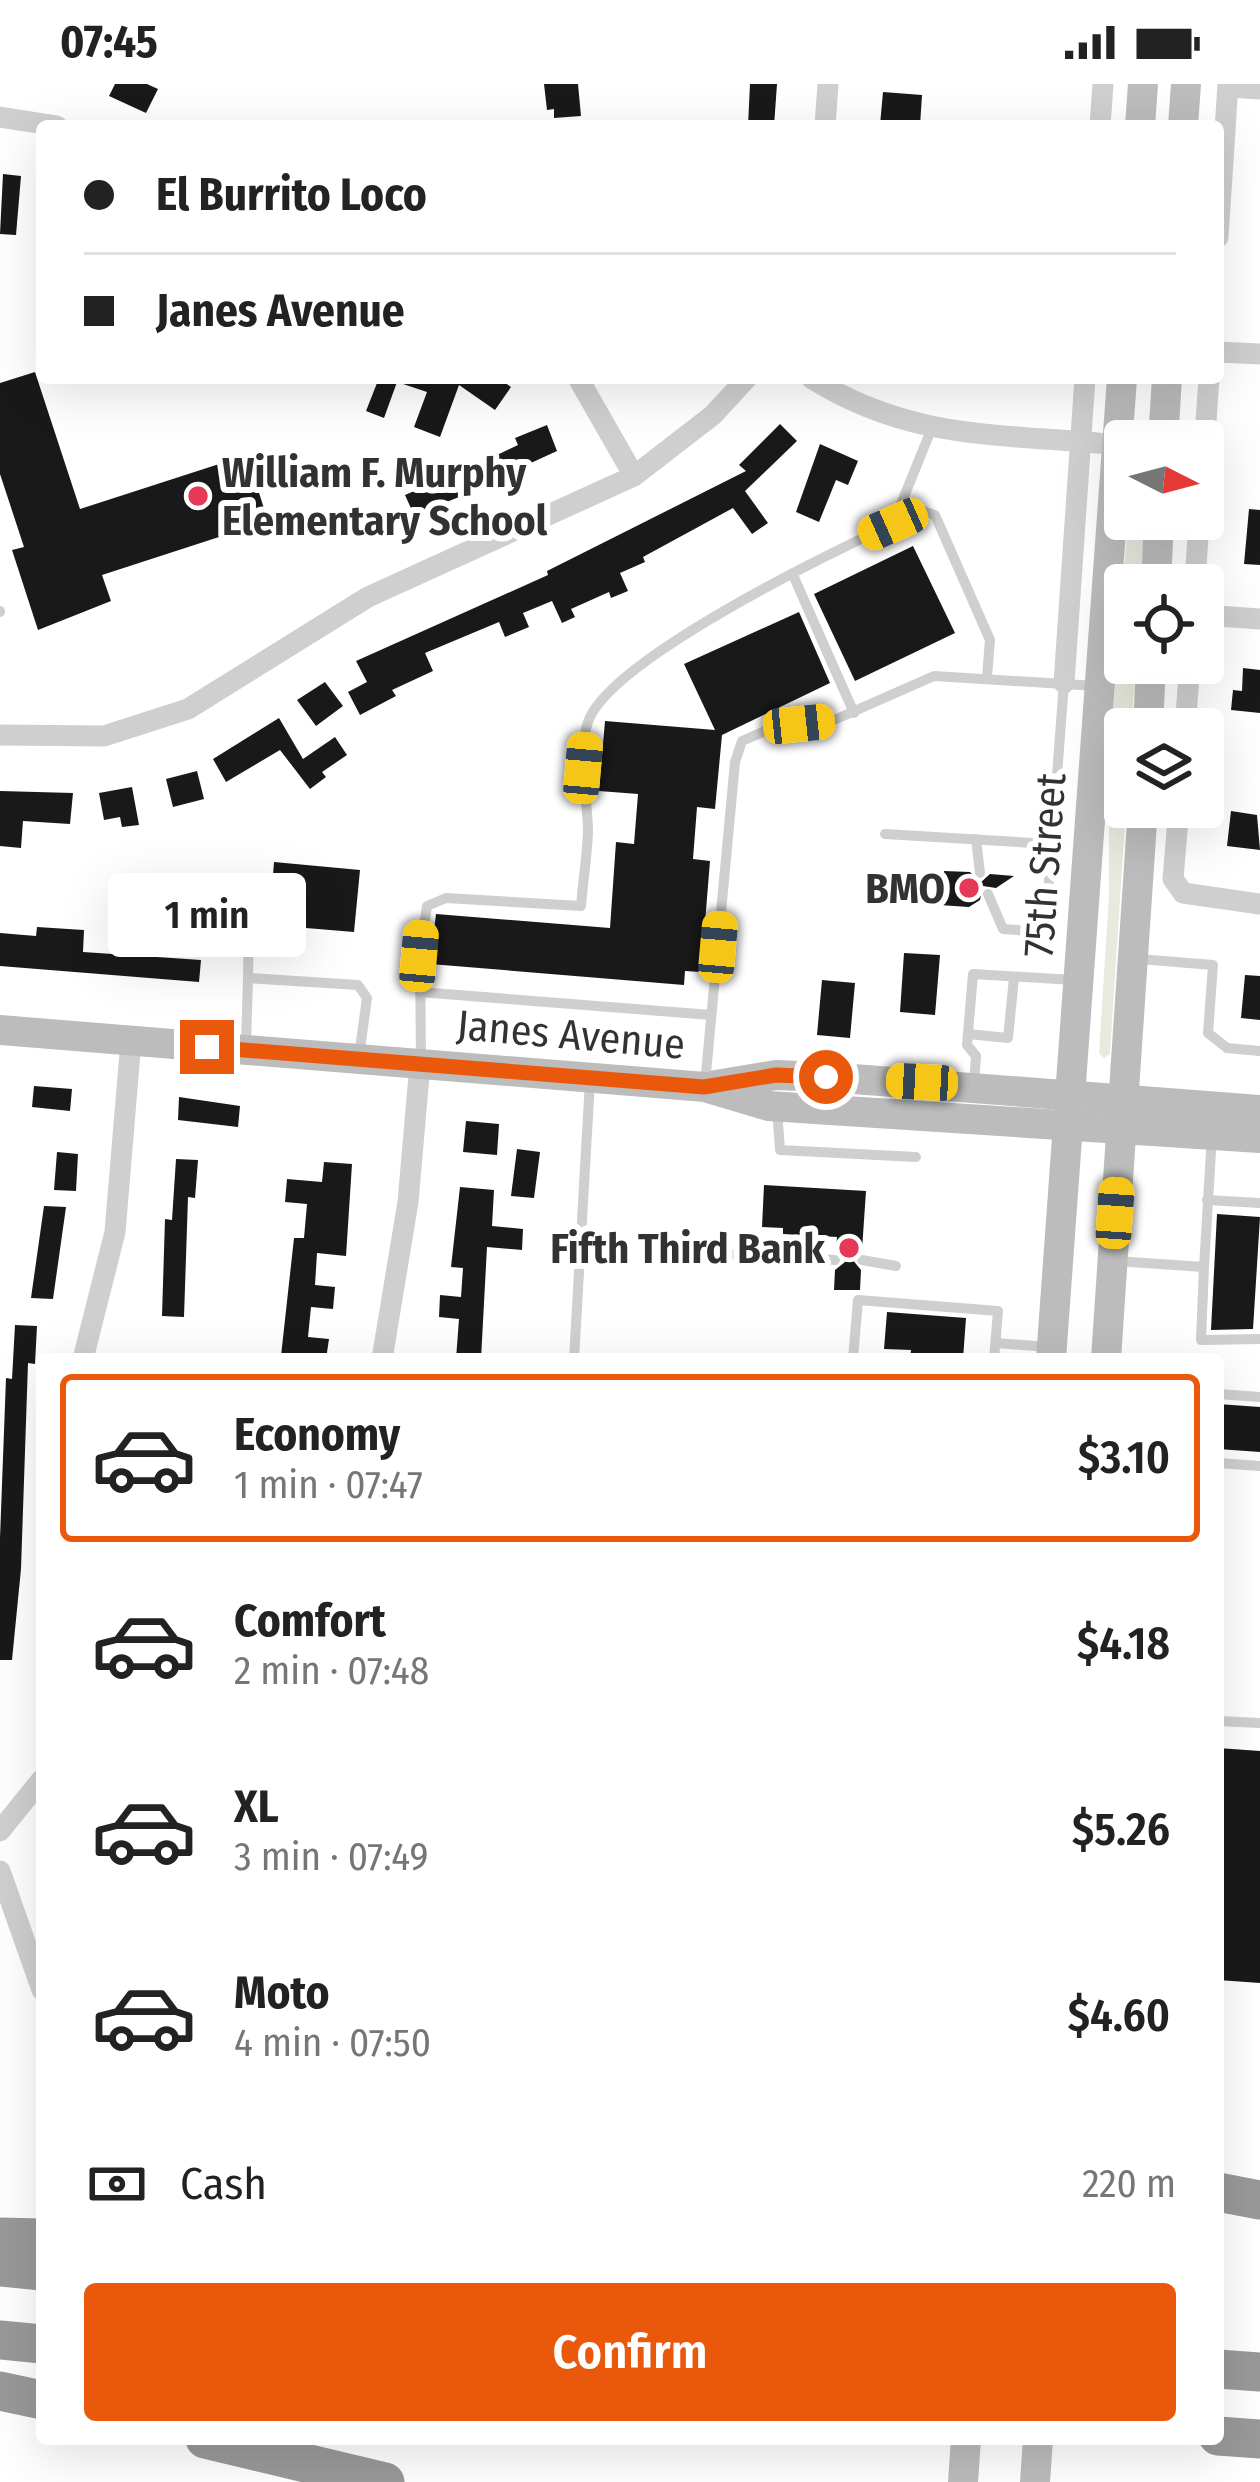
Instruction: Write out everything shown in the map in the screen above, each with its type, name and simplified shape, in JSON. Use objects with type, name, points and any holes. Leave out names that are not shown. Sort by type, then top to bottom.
[{"type":"highway","points":[[1224,2193],[1260,2200]]},
{"type":"highway","points":[[0,2236],[36,2238]]},
{"type":"highway","points":[[0,2267],[36,2270]]},
{"type":"highway","points":[[0,2340],[36,2343]]},
{"type":"highway","points":[[1224,2369],[1260,2372]]},
{"type":"highway","points":[[0,2391],[36,2399]]},
{"type":"highway","points":[[1224,2436],[1260,2439]]},
{"type":"highway","points":[[230,2445],[385,2482]]},
{"type":"main road","points":[[1140,120],[1143,84]]},
{"type":"main road","points":[[1183,120],[1186,84]]},
{"type":"main road","name":"75th Street","points":[[1120,420],[1122,384]]},
{"type":"main road","points":[[1164,420],[1167,384]]},
{"type":"main road","name":"75th Street","points":[[1052,1353],[1111,540]]},
{"type":"main road","points":[[1106,1353],[1142,828]]},
{"type":"main road","name":"Janes Avenue","points":[[0,1030],[704,1087],[777,1106],[1122,1113],[1260,1110]]},
{"type":"main road","name":"Janes Avenue","points":[[704,1087],[776,1075],[974,1086],[1070,1109]]},
{"type":"main road","name":"Janes Avenue","points":[[1122,1113],[1212,1134],[1260,1138]]},
{"type":"main road","points":[[963,2482],[966,2445]]},
{"type":"main road","points":[[1035,2482],[1038,2445]]},
{"type":"street","points":[[826,120],[829,84]]},
{"type":"street","points":[[1100,120],[1103,84]]},
{"type":"street","points":[[1224,146],[1228,86],[1260,89]]},
{"type":"street","points":[[0,116],[36,122]]},
{"type":"street","points":[[1224,352],[1260,354]]},
{"type":"street","points":[[581,384],[634,476]]},
{"type":"street","points":[[0,735],[80,738],[163,721],[368,597],[634,476],[712,415],[742,384]]},
{"type":"street","points":[[821,384],[852,402],[932,430],[1104,444]]},
{"type":"street","points":[[1064,683],[1085,384]]},
{"type":"street","points":[[1206,420],[1209,384]]},
{"type":"street","points":[[1224,616],[1260,619]]},
{"type":"street","points":[[1177,828],[1173,879],[1183,893],[1199,899],[1260,904]]},
{"type":"street","points":[[85,1353],[115,1232],[130,1041]]},
{"type":"street","points":[[383,1353],[408,1202],[420,1064]]},
{"type":"street","points":[[0,1831],[36,1786]]},
{"type":"street","points":[[0,1870],[36,1973]]},
{"type":"lane","points":[[420,1064],[423,915],[435,901],[581,906],[589,718],[669,640],[893,524],[932,430]]},
{"type":"lane","points":[[902,504],[935,514],[990,640],[987,677]]},
{"type":"lane","points":[[793,575],[854,713]]},
{"type":"lane","points":[[704,1087],[737,750],[750,734],[854,713],[934,676],[1099,686]]},
{"type":"lane","points":[[988,894],[1004,928],[1045,932],[1064,683]]},
{"type":"lane","points":[[885,834],[1050,844]]},
{"type":"lane","points":[[976,839],[980,873]]},
{"type":"lane","points":[[245,1050],[249,922]]},
{"type":"lane","points":[[1133,958],[1213,964],[1208,1033],[1227,1048],[1260,1051]]},
{"type":"lane","points":[[974,1086],[976,1056],[968,1034],[973,974],[1078,980]]},
{"type":"lane","points":[[248,978],[358,985],[367,998],[359,1059]]},
{"type":"lane","points":[[968,1034],[1007,1038],[1013,978]]},
{"type":"lane","points":[[420,992],[711,1015]]},
{"type":"lane","points":[[574,1353],[590,1078]]},
{"type":"lane","points":[[777,1106],[780,1150],[916,1157]]},
{"type":"lane","points":[[1212,1134],[1201,1340],[1260,1340]]},
{"type":"lane","points":[[1207,1200],[1260,1204]]},
{"type":"lane","points":[[729,1254],[836,1260]]},
{"type":"lane","points":[[862,1260],[896,1265]]},
{"type":"lane","points":[[1112,1260],[1204,1267]]},
{"type":"lane","points":[[854,1353],[858,1300],[998,1311],[995,1353]]},
{"type":"lane","points":[[996,1343],[1052,1353]]},
{"type":"lane","points":[[1224,1394],[1260,1397]]},
{"type":"lane","points":[[1224,1463],[1260,1466]]},
{"type":"lane","points":[[1224,1721],[1260,1724]]},
{"type":"shaded area","points":[[1126,540],[1144,540],[1142,564],[1125,564]]},
{"type":"shaded area","points":[[1115,684],[1134,684],[1133,708],[1113,708]]},
{"type":"shaded area","points":[[1109,828],[1125,828],[1110,1054],[1104,1058],[1099,1053]]},
{"type":"building","points":[[115,84],[147,84],[158,89],[146,113],[109,96]]},
{"type":"building","points":[[544,84],[578,84],[581,116],[554,118],[554,109],[547,110]]},
{"type":"building","points":[[750,84],[777,84],[774,120],[748,120]]},
{"type":"building","points":[[883,92],[922,95],[920,120],[880,120]]},
{"type":"building","points":[[3,174],[21,176],[16,235],[0,234]]},
{"type":"building","points":[[35,372],[80,509],[247,455],[268,521],[102,575],[111,601],[38,630],[12,550],[24,547],[0,474],[0,383]]},
{"type":"building","points":[[377,384],[396,384],[384,418],[366,411]]},
{"type":"building","points":[[403,384],[507,384],[511,387],[495,410],[459,385],[440,437],[414,427],[427,392]]},
{"type":"building","points":[[780,424],[797,441],[745,491],[768,523],[752,534],[733,508],[643,557],[645,562],[620,573],[628,591],[611,598],[609,592],[571,609],[575,617],[562,623],[552,601],[523,613],[529,627],[505,637],[499,622],[425,653],[433,671],[392,690],[396,696],[360,715],[348,692],[367,682],[356,661],[548,575],[547,571],[746,471],[739,465]]},
{"type":"building","points":[[547,425],[557,451],[507,474],[497,455],[518,445],[515,438]]},
{"type":"building","points":[[820,444],[858,461],[848,485],[836,480],[819,522],[796,512]]},
{"type":"building","points":[[458,466],[469,493],[414,515],[405,495],[428,485],[426,479]]},
{"type":"building","points":[[1249,509],[1260,510],[1260,565],[1244,564]]},
{"type":"building","points":[[913,546],[955,633],[855,681],[814,594]]},
{"type":"building","points":[[799,612],[830,683],[722,735],[715,809],[697,807],[693,859],[710,861],[701,972],[685,971],[684,985],[430,964],[436,914],[610,928],[616,842],[634,844],[638,794],[599,791],[605,721],[715,730],[684,664]]},
{"type":"building","points":[[1243,668],[1260,670],[1260,713],[1231,710],[1233,690],[1242,691]]},
{"type":"building","points":[[325,682],[343,706],[316,726],[297,700]]},
{"type":"building","points":[[279,718],[303,759],[335,737],[347,755],[322,772],[326,777],[310,789],[280,750],[226,782],[213,759]]},
{"type":"building","points":[[197,771],[204,799],[173,807],[166,779]]},
{"type":"building","points":[[132,787],[139,825],[122,827],[120,817],[104,820],[99,793]]},
{"type":"building","points":[[0,791],[73,793],[70,824],[23,821],[21,848],[0,846]]},
{"type":"building","points":[[1231,811],[1257,815],[1260,850],[1227,846]]},
{"type":"building","points":[[274,862],[360,870],[354,932],[294,927],[293,948],[274,946],[275,928],[269,927]]},
{"type":"building","name":"BMO","points":[[944,871],[970,872],[980,883],[990,874],[1014,876],[996,888],[983,886],[980,900],[969,907],[939,905]]},
{"type":"building","points":[[37,927],[84,930],[83,952],[201,960],[199,982],[0,966],[0,933],[36,936]]},
{"type":"building","points":[[904,953],[940,955],[935,1015],[900,1012]]},
{"type":"building","points":[[1245,975],[1260,976],[1260,1020],[1241,1018]]},
{"type":"building","points":[[822,980],[855,983],[850,1038],[817,1035]]},
{"type":"building","points":[[34,1086],[72,1089],[70,1111],[32,1107]]},
{"type":"building","points":[[179,1097],[240,1106],[238,1127],[178,1120]]},
{"type":"building","points":[[466,1121],[499,1124],[497,1155],[463,1152]]},
{"type":"building","points":[[517,1149],[540,1152],[534,1198],[511,1196]]},
{"type":"building","points":[[57,1152],[78,1154],[76,1191],[54,1190]]},
{"type":"building","points":[[176,1159],[198,1160],[195,1198],[188,1197],[184,1317],[162,1316],[165,1219],[172,1220]]},
{"type":"building","points":[[324,1162],[352,1164],[346,1256],[317,1253],[315,1285],[335,1287],[333,1309],[311,1307],[308,1337],[329,1339],[327,1353],[281,1353],[294,1238],[304,1238],[307,1204],[285,1202],[287,1179],[322,1182]]},
{"type":"building","name":"Fifth Third Bank","points":[[764,1185],[866,1191],[862,1250],[852,1259],[861,1270],[860,1290],[834,1290],[835,1270],[845,1262],[836,1250],[837,1237],[783,1234],[783,1228],[762,1227]]},
{"type":"building","points":[[460,1187],[494,1190],[492,1226],[523,1229],[522,1250],[487,1247],[481,1353],[456,1353],[459,1319],[439,1317],[440,1295],[461,1297],[463,1268],[451,1267]]},
{"type":"building","points":[[44,1206],[66,1207],[53,1299],[31,1298]]},
{"type":"building","points":[[1217,1214],[1260,1217],[1253,1329],[1211,1330]]},
{"type":"building","points":[[887,1312],[966,1318],[963,1353],[884,1349]]},
{"type":"building","points":[[15,1325],[37,1326],[35,1364],[28,1363],[21,1569],[12,1660],[0,1660],[6,1378],[12,1379]]},
{"type":"building","points":[[1224,1404],[1260,1407],[1260,1452],[1224,1449]]},
{"type":"building","points":[[1224,1748],[1260,1751],[1260,1983],[1224,1980]]},
{"type":"place","name":"William F. Murphy Elementary School","points":[[198,496]]},
{"type":"place","name":"BMO","points":[[969,888]]},
{"type":"place","name":"Fifth Third Bank","points":[[849,1248]]},
{"type":"route","points":[[207,1047],[704,1087],[776,1075],[826,1077]]}]
